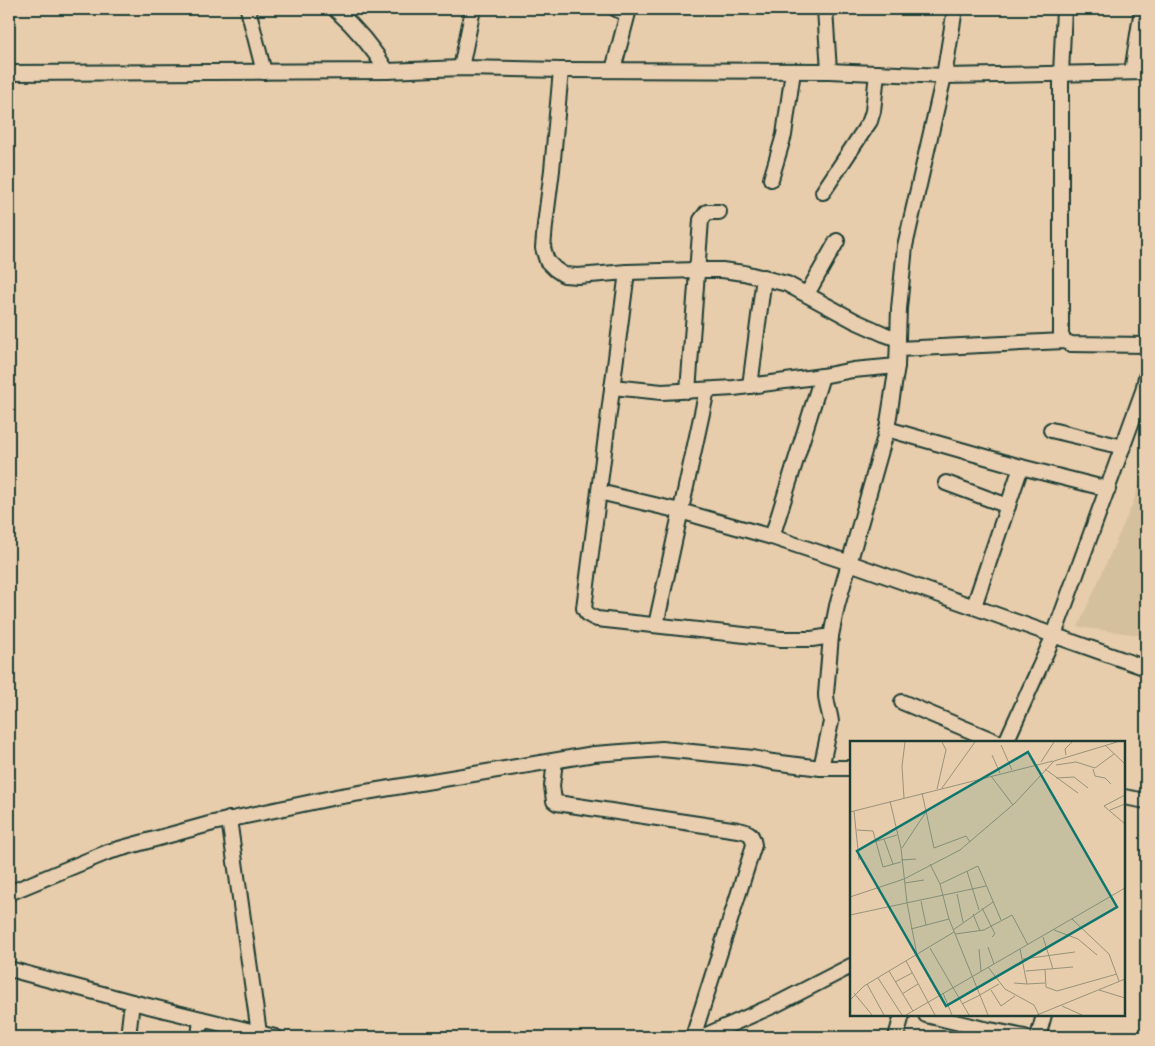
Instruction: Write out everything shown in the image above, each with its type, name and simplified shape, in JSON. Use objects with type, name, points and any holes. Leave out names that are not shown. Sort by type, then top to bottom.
[{"type":"street","points":[[248,9],[264,72]]},
{"type":"street","points":[[335,9],[373,50],[388,71]]},
{"type":"street","points":[[461,68],[473,9]]},
{"type":"street","points":[[825,9],[829,71]]},
{"type":"street","points":[[821,768],[830,722],[826,694],[831,636],[837,606],[887,429],[897,366],[899,308],[906,246],[944,76],[955,9]]},
{"type":"street","points":[[1064,9],[1061,74],[1060,335],[1064,341]]},
{"type":"street","points":[[1132,72],[1142,9]]},
{"type":"street","points":[[613,70],[624,11]]},
{"type":"street","points":[[9,73],[388,71],[461,68],[829,71],[944,76],[1146,72]]},
{"type":"street","points":[[561,70],[544,248],[547,262],[564,275],[722,270],[764,277],[787,284],[898,344],[1064,341],[1071,344],[1146,345]]},
{"type":"street","points":[[771,179],[784,136],[793,71]]},
{"type":"street","points":[[823,192],[870,121],[873,111],[877,73]]},
{"type":"street","points":[[688,391],[700,220],[707,212],[719,212]]},
{"type":"street","points":[[807,294],[837,241]]},
{"type":"street","points":[[627,272],[584,608],[586,613],[597,619],[781,639],[812,639],[831,636]]},
{"type":"street","points":[[750,386],[764,277]]},
{"type":"street","points":[[612,387],[662,392],[707,390],[750,386],[853,370],[897,366]]},
{"type":"street","points":[[772,537],[822,376]]},
{"type":"street","points":[[1006,741],[1054,635],[1144,391],[1146,377]]},
{"type":"street","points":[[656,625],[707,390]]},
{"type":"street","points":[[887,429],[1021,467],[1108,489]]},
{"type":"street","points":[[1051,430],[1123,447]]},
{"type":"street","points":[[974,606],[1021,467]]},
{"type":"street","points":[[946,484],[1008,506]]},
{"type":"street","points":[[599,492],[680,511],[772,537],[974,606],[1146,668]]},
{"type":"street","points":[[902,702],[995,741]]},
{"type":"street","points":[[9,893],[108,852],[213,823],[336,797],[594,754],[662,749],[753,758],[821,768],[850,768]]},
{"type":"street","points":[[555,761],[552,794],[557,803],[738,830],[747,832],[752,836],[754,845],[693,1037]]},
{"type":"street","points":[[1125,796],[1146,800]]},
{"type":"street","points":[[229,820],[259,1033]]},
{"type":"street","points":[[702,1037],[777,1004],[850,967]]},
{"type":"street","points":[[9,969],[132,1002],[276,1037]]},
{"type":"street","points":[[128,1037],[132,1002]]},
{"type":"street","points":[[896,1037],[902,1016]]},
{"type":"street","points":[[934,1016],[982,1022],[1025,1037]]},
{"type":"street","points":[[1038,1037],[1044,1016]]},
{"type":"street","points":[[199,1037],[201,1019]]},
{"type":"shaded area","points":[[1146,462],[1146,636],[1078,627],[1133,503]]}]
